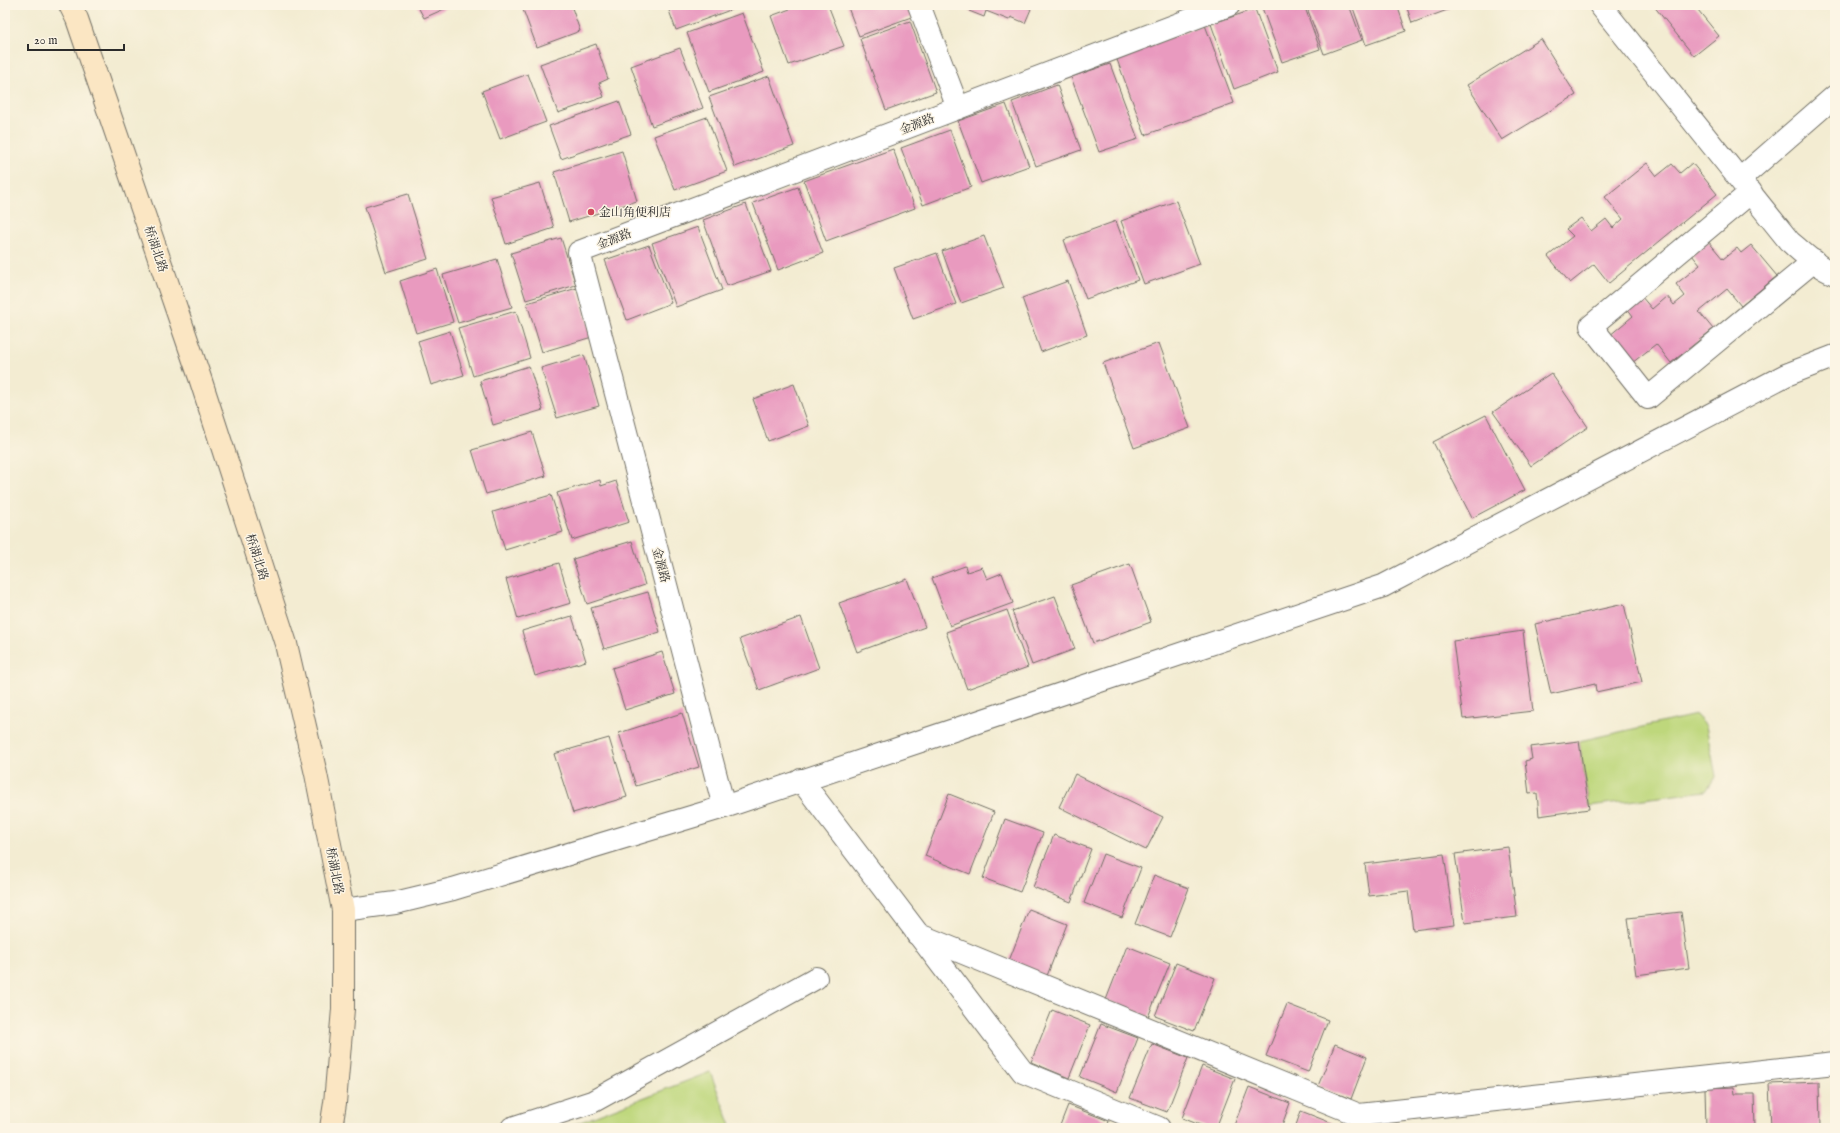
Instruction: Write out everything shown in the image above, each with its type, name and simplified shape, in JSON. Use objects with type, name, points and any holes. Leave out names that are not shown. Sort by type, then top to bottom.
[{"type":"main road","name":"桥湖北路","points":[[70,5],[200,378],[286,644],[316,774],[343,910],[343,1009],[335,1104],[331,1128]]},
{"type":"street","points":[[919,5],[958,108]]},
{"type":"street","name":"金源路","points":[[724,807],[579,252],[1229,5]]},
{"type":"street","points":[[1600,5],[1789,241],[1814,261],[1835,274]]},
{"type":"street","points":[[1814,261],[1648,398],[1591,326],[1746,186],[1835,96]]},
{"type":"street","points":[[343,910],[395,903],[453,889],[724,807],[1383,586],[1786,375],[1835,356]]},
{"type":"street","points":[[801,780],[1023,1072],[1159,1128]]},
{"type":"street","points":[[917,934],[1356,1121],[1835,1062]]},
{"type":"street","points":[[512,1128],[592,1102],[816,978]]},
{"type":"green space","points":[[1696,715],[1706,726],[1716,776],[1706,791],[1589,806],[1579,741]]},
{"type":"green space","points":[[710,1072],[732,1128],[565,1128]]},
{"type":"building","points":[[417,5],[453,5],[424,18]]},
{"type":"building","points":[[527,5],[571,5],[580,31],[537,47],[522,7]]},
{"type":"building","points":[[667,5],[740,5],[741,6],[676,30]]},
{"type":"building","points":[[801,5],[828,5],[844,46],[789,65],[771,16]]},
{"type":"building","points":[[847,5],[910,5],[914,16],[859,36]]},
{"type":"building","points":[[972,5],[1021,5],[1031,9],[1025,23],[1011,17],[1009,20],[986,11],[984,17],[969,11]]},
{"type":"building","points":[[1261,5],[1304,5],[1320,49],[1282,62]]},
{"type":"building","points":[[1306,5],[1349,5],[1362,40],[1324,54]]},
{"type":"building","points":[[1352,5],[1397,5],[1406,31],[1366,45]]},
{"type":"building","points":[[1406,5],[1448,5],[1450,9],[1412,23]]},
{"type":"building","points":[[1653,5],[1694,5],[1719,36],[1694,56]]},
{"type":"building","points":[[1255,9],[1278,72],[1234,89],[1211,24]]},
{"type":"building","points":[[742,13],[764,72],[709,92],[687,33]]},
{"type":"building","points":[[910,21],[936,92],[886,110],[860,39]]},
{"type":"building","points":[[1205,25],[1234,103],[1145,135],[1116,57]]},
{"type":"building","points":[[1541,39],[1576,95],[1502,140],[1467,85]]},
{"type":"building","points":[[596,44],[608,79],[599,83],[604,97],[558,113],[540,64]]},
{"type":"building","points":[[680,48],[703,108],[652,126],[631,66]]},
{"type":"building","points":[[1110,64],[1138,139],[1099,152],[1071,77]]},
{"type":"building","points":[[528,74],[546,122],[500,139],[482,91]]},
{"type":"building","points":[[769,76],[794,146],[735,167],[709,97]]},
{"type":"building","points":[[1057,85],[1081,150],[1036,166],[1012,102]]},
{"type":"building","points":[[619,101],[631,134],[561,159],[549,126]]},
{"type":"building","points":[[1006,104],[1029,166],[981,183],[958,121]]},
{"type":"building","points":[[707,117],[727,171],[675,190],[654,136]]},
{"type":"building","points":[[950,130],[971,187],[923,205],[901,148]]},
{"type":"building","points":[[893,149],[915,208],[826,241],[804,181]]},
{"type":"building","points":[[622,151],[637,201],[569,222],[554,172]]},
{"type":"building","points":[[1647,163],[1657,176],[1672,164],[1680,173],[1692,163],[1717,194],[1609,283],[1594,264],[1570,283],[1548,256],[1573,236],[1566,229],[1581,218],[1591,231],[1606,219],[1613,228],[1623,219],[1605,197]]},
{"type":"building","points":[[540,183],[554,228],[506,244],[491,197]]},
{"type":"building","points":[[798,187],[823,253],[778,270],[753,203]]},
{"type":"building","points":[[408,194],[428,259],[386,272],[365,207]]},
{"type":"building","points":[[1176,201],[1200,264],[1144,284],[1121,221]]},
{"type":"building","points":[[746,204],[771,271],[727,286],[703,220]]},
{"type":"building","points":[[1116,221],[1138,280],[1086,299],[1064,240]]},
{"type":"building","points":[[698,227],[722,290],[676,307],[652,243]]},
{"type":"building","points":[[984,236],[1004,288],[961,303],[942,251]]},
{"type":"building","points":[[561,238],[576,285],[526,300],[511,253]]},
{"type":"building","points":[[1708,241],[1723,259],[1737,248],[1741,253],[1751,245],[1777,276],[1741,306],[1727,289],[1699,312],[1713,329],[1671,363],[1656,344],[1632,363],[1609,336],[1633,316],[1627,308],[1641,296],[1652,309],[1667,296],[1674,305],[1685,296],[1676,284],[1700,265],[1692,255]]},
{"type":"building","points":[[649,245],[671,303],[627,320],[605,260]]},
{"type":"building","points":[[937,253],[956,304],[913,319],[894,268]]},
{"type":"building","points":[[497,259],[512,307],[458,323],[443,275]]},
{"type":"building","points":[[437,269],[453,322],[416,333],[400,281]]},
{"type":"building","points":[[1068,281],[1087,335],[1041,352],[1022,298]]},
{"type":"building","points":[[577,288],[592,337],[542,352],[527,303]]},
{"type":"building","points":[[516,311],[530,358],[473,376],[458,328]]},
{"type":"building","points":[[450,331],[464,375],[431,385],[418,341]]},
{"type":"building","points":[[1159,343],[1190,428],[1134,448],[1103,363]]},
{"type":"building","points":[[584,355],[599,406],[557,418],[541,368]]},
{"type":"building","points":[[529,366],[543,410],[493,425],[480,381]]},
{"type":"building","points":[[1551,373],[1588,427],[1531,466],[1493,412]]},
{"type":"building","points":[[794,384],[809,426],[768,441],[753,399]]},
{"type":"building","points":[[1486,415],[1525,490],[1472,518],[1433,442]]},
{"type":"building","points":[[532,432],[546,476],[486,494],[472,450]]},
{"type":"building","points":[[600,480],[601,486],[616,481],[629,522],[572,540],[557,493]]},
{"type":"building","points":[[551,495],[563,532],[505,550],[493,512]]},
{"type":"building","points":[[632,541],[645,585],[587,604],[573,559]]},
{"type":"building","points":[[559,563],[571,603],[518,619],[506,579]]},
{"type":"building","points":[[1130,564],[1151,622],[1093,643],[1071,585]]},
{"type":"building","points":[[965,566],[967,572],[982,567],[987,579],[1002,573],[1013,603],[950,626],[932,578]]},
{"type":"building","points":[[907,579],[925,627],[857,652],[839,603]]},
{"type":"building","points":[[648,592],[660,632],[604,649],[591,608]]},
{"type":"building","points":[[1055,596],[1075,649],[1032,665],[1012,611]]},
{"type":"building","points":[[1624,604],[1642,682],[1596,692],[1595,684],[1551,694],[1535,624]]},
{"type":"building","points":[[1007,610],[1028,667],[967,689],[946,632]]},
{"type":"building","points":[[572,616],[586,661],[535,676],[522,631]]},
{"type":"building","points":[[801,617],[819,668],[759,690],[740,639]]},
{"type":"building","points":[[1523,631],[1533,711],[1463,719],[1453,641]]},
{"type":"building","points":[[662,652],[675,694],[625,710],[612,668]]},
{"type":"building","points":[[682,713],[699,767],[636,786],[619,733]]},
{"type":"building","points":[[609,738],[627,797],[573,813],[554,754]]},
{"type":"building","points":[[1579,741],[1589,809],[1539,816],[1537,793],[1529,794],[1525,761],[1532,759],[1530,747]]},
{"type":"building","points":[[1075,774],[1163,817],[1146,850],[1059,807]]},
{"type":"building","points":[[949,794],[994,812],[970,874],[925,856]]},
{"type":"building","points":[[1005,819],[1043,833],[1020,892],[983,878]]},
{"type":"building","points":[[1054,835],[1091,849],[1071,902],[1033,887]]},
{"type":"building","points":[[1508,847],[1517,917],[1465,923],[1455,854]]},
{"type":"building","points":[[1103,854],[1141,868],[1122,918],[1084,903]]},
{"type":"building","points":[[1444,854],[1454,925],[1413,930],[1408,891],[1369,896],[1365,864]]},
{"type":"building","points":[[1154,875],[1189,888],[1170,937],[1135,924]]},
{"type":"building","points":[[1029,909],[1067,924],[1045,981],[1007,966]]},
{"type":"building","points":[[1681,912],[1689,968],[1636,975],[1628,918]]},
{"type":"building","points":[[1127,946],[1170,963],[1148,1017],[1106,1000]]},
{"type":"building","points":[[1176,963],[1215,978],[1194,1031],[1155,1016]]},
{"type":"building","points":[[1287,1004],[1328,1020],[1308,1072],[1266,1056]]},
{"type":"building","points":[[1052,1010],[1090,1025],[1069,1078],[1031,1062]]},
{"type":"building","points":[[1101,1024],[1138,1038],[1117,1092],[1080,1077]]},
{"type":"building","points":[[1152,1044],[1188,1058],[1167,1112],[1130,1098]]},
{"type":"building","points":[[1335,1044],[1367,1057],[1351,1099],[1318,1086]]},
{"type":"building","points":[[1202,1066],[1235,1079],[1216,1128],[1208,1128],[1182,1118]]},
{"type":"building","points":[[1819,1082],[1820,1128],[1771,1128],[1769,1084]]},
{"type":"building","points":[[1249,1087],[1290,1103],[1281,1128],[1233,1128]]},
{"type":"building","points":[[1734,1087],[1735,1094],[1754,1094],[1755,1128],[1706,1128],[1705,1088]]},
{"type":"building","points":[[1068,1105],[1109,1121],[1107,1128],[1059,1128]]},
{"type":"building","points":[[1301,1111],[1339,1126],[1338,1128],[1295,1128]]},
{"type":"place","name":"金山角便利店","points":[[591,212]]}]
